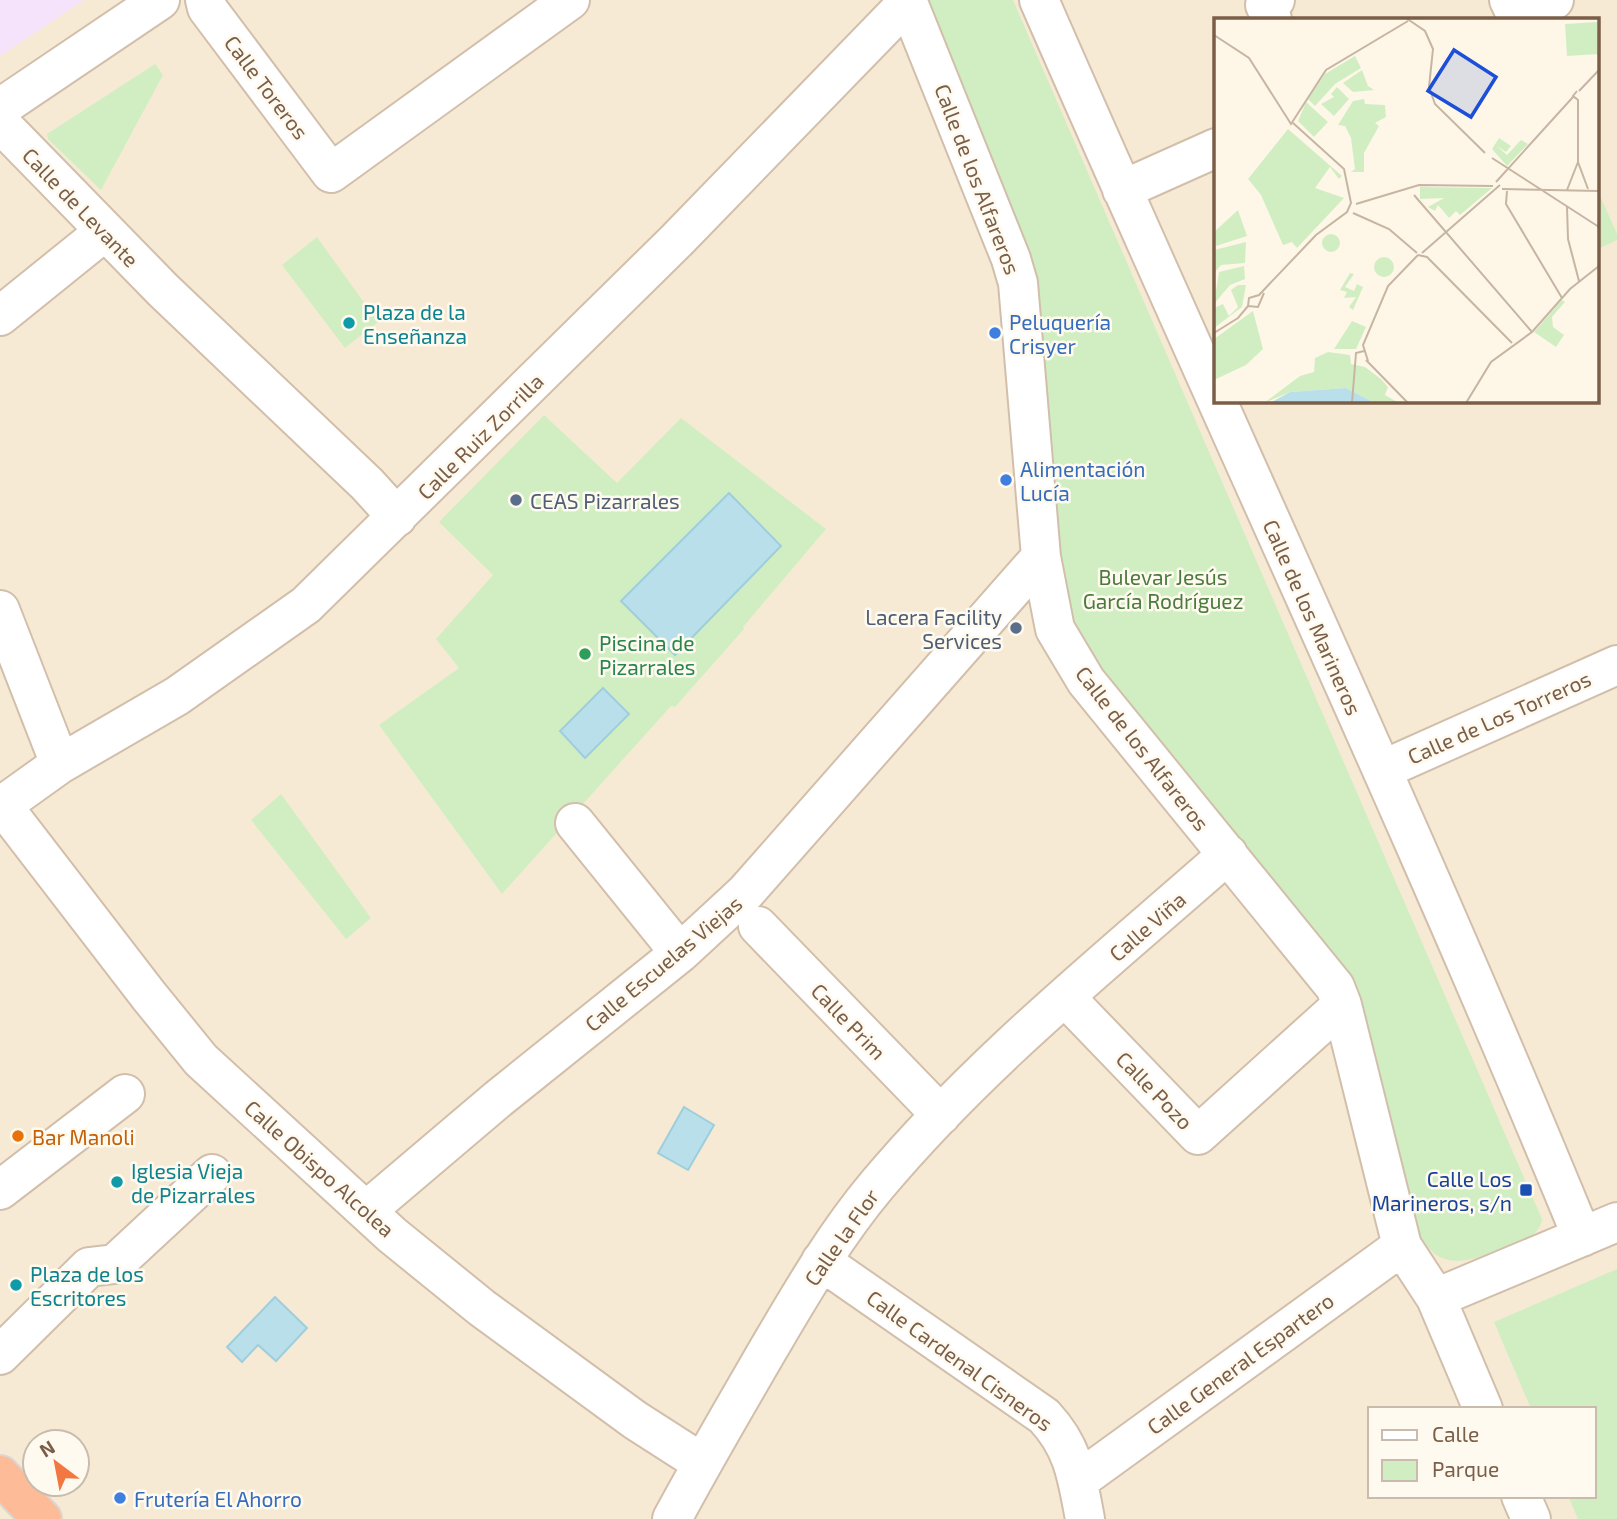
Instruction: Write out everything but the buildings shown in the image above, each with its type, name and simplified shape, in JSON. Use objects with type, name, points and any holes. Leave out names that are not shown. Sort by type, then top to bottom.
[{"type":"highway","points":[[0,1475],[43,1519]]},
{"type":"street","points":[[0,108],[160,0]]},
{"type":"street","name":"Calle Toreros","points":[[205,0],[207,8],[331,173],[570,0]]},
{"type":"street","name":"Calle de los Marineros","points":[[1039,0],[1214,395]]},
{"type":"street","points":[[1272,18],[1265,5],[1275,0]]},
{"type":"street","points":[[1509,0],[1517,16],[1554,0]]},
{"type":"street","name":"Calle Ruiz Zorrilla","points":[[1,806],[60,764],[177,696],[306,605],[677,240],[908,1]]},
{"type":"street","name":"Calle de los Alfareros","points":[[908,1],[1011,259],[1018,283],[1041,557],[1055,629],[1086,681],[1335,987],[1342,1005],[1402,1246],[1436,1297],[1482,1407]]},
{"type":"street","name":"Calle de Levante","points":[[0,123],[104,232],[367,484],[397,517]]},
{"type":"street","points":[[1122,190],[1214,149]]},
{"type":"street","points":[[0,316],[104,232]]},
{"type":"street","name":"Calle de los Marineros","points":[[1217,402],[1382,770],[1582,1237]]},
{"type":"street","name":"Calle Escuelas Viejas","points":[[366,1211],[498,1099],[680,953],[745,893],[1041,557]]},
{"type":"street","points":[[0,610],[60,764]]},
{"type":"street","name":"Calle de Los Torreros","points":[[1382,770],[1617,665]]},
{"type":"street","name":"Calle Obispo Alcolea","points":[[1,806],[201,1060],[366,1211],[482,1308],[635,1420],[702,1463]]},
{"type":"street","points":[[575,823],[680,953]]},
{"type":"street","name":"Calle Viña","points":[[1065,997],[1228,854]]},
{"type":"street","name":"Calle Prim","points":[[758,926],[941,1115]]},
{"type":"street","name":"Calle Pozo","points":[[1065,997],[1198,1135],[1342,1005]]},
{"type":"street","name":"Calle la Flor","points":[[672,1519],[821,1261],[877,1185],[941,1115],[1065,997]]},
{"type":"street","points":[[0,1190],[125,1094]]},
{"type":"street","points":[[0,1355],[89,1267],[115,1264],[212,1174]]},
{"type":"street","points":[[1436,1297],[1617,1222]]},
{"type":"street","name":"Calle General Espartero","points":[[1078,1481],[1402,1246]]},
{"type":"street","name":"Calle Cardenal Cisneros","points":[[821,1261],[1044,1416],[1060,1433],[1078,1481],[1085,1519]]},
{"type":"street","points":[[1522,1498],[1531,1519]]},
{"type":"shaded area","points":[[0,0],[1617,0],[1617,1519],[0,1519]]},
{"type":"shaded area","points":[[0,0],[84,0],[0,56]]},
{"type":"green space","name":"Bulevar Jesús García Rodríguez","points":[[925,0],[1013,0],[1542,1219],[1537,1230],[1528,1238],[1479,1257],[1455,1261],[1444,1259],[1425,1244],[1417,1229],[1350,984],[1109,680],[1078,628],[1064,593],[1030,269]]},
{"type":"green space","points":[[155,64],[163,75],[101,190],[48,139],[47,134]]},
{"type":"green space","points":[[1600,196],[1617,234],[1617,240],[1600,248]]},
{"type":"green space","points":[[317,237],[378,322],[345,348],[282,265]]},
{"type":"green space","name":"Piscina de Pizarrales","points":[[544,415],[617,483],[681,418],[826,529],[744,629],[675,707],[671,706],[502,894],[379,725],[459,668],[436,639],[493,575],[439,522]]},
{"type":"green space","points":[[281,794],[371,918],[346,939],[251,820]]},
{"type":"green space","points":[[1617,1269],[1617,1519],[1578,1519],[1569,1498],[1596,1498],[1596,1407],[1530,1407],[1494,1322]]},
{"type":"water","points":[[729,493],[781,546],[675,655],[621,601]]},
{"type":"water","points":[[603,688],[629,714],[585,758],[560,731]]},
{"type":"water","points":[[684,1107],[714,1125],[688,1170],[658,1153]]},
{"type":"water","points":[[275,1297],[307,1328],[276,1361],[258,1345],[242,1362],[227,1347]]},
{"type":"place","name":"Plaza de la Enseñanza","points":[[349,323]]},
{"type":"place","name":"Peluquería Crisyer","points":[[995,333]]},
{"type":"place","name":"Alimentación Lucía","points":[[1006,480]]},
{"type":"place","name":"CEAS Pizarrales","points":[[516,500]]},
{"type":"place","name":"Lacera Facility Services","points":[[1016,628]]},
{"type":"place","name":"Piscina de Pizarrales","points":[[585,654]]},
{"type":"place","name":"Bar Manoli","points":[[18,1136]]},
{"type":"place","name":"Iglesia Vieja de Pizarrales","points":[[117,1182]]},
{"type":"place","name":"Calle Los Marineros, s/n","points":[[1526,1190]]},
{"type":"place","name":"Plaza de los Escritores","points":[[16,1285]]},
{"type":"place","name":"Frutería El Ahorro","points":[[120,1498]]}]
